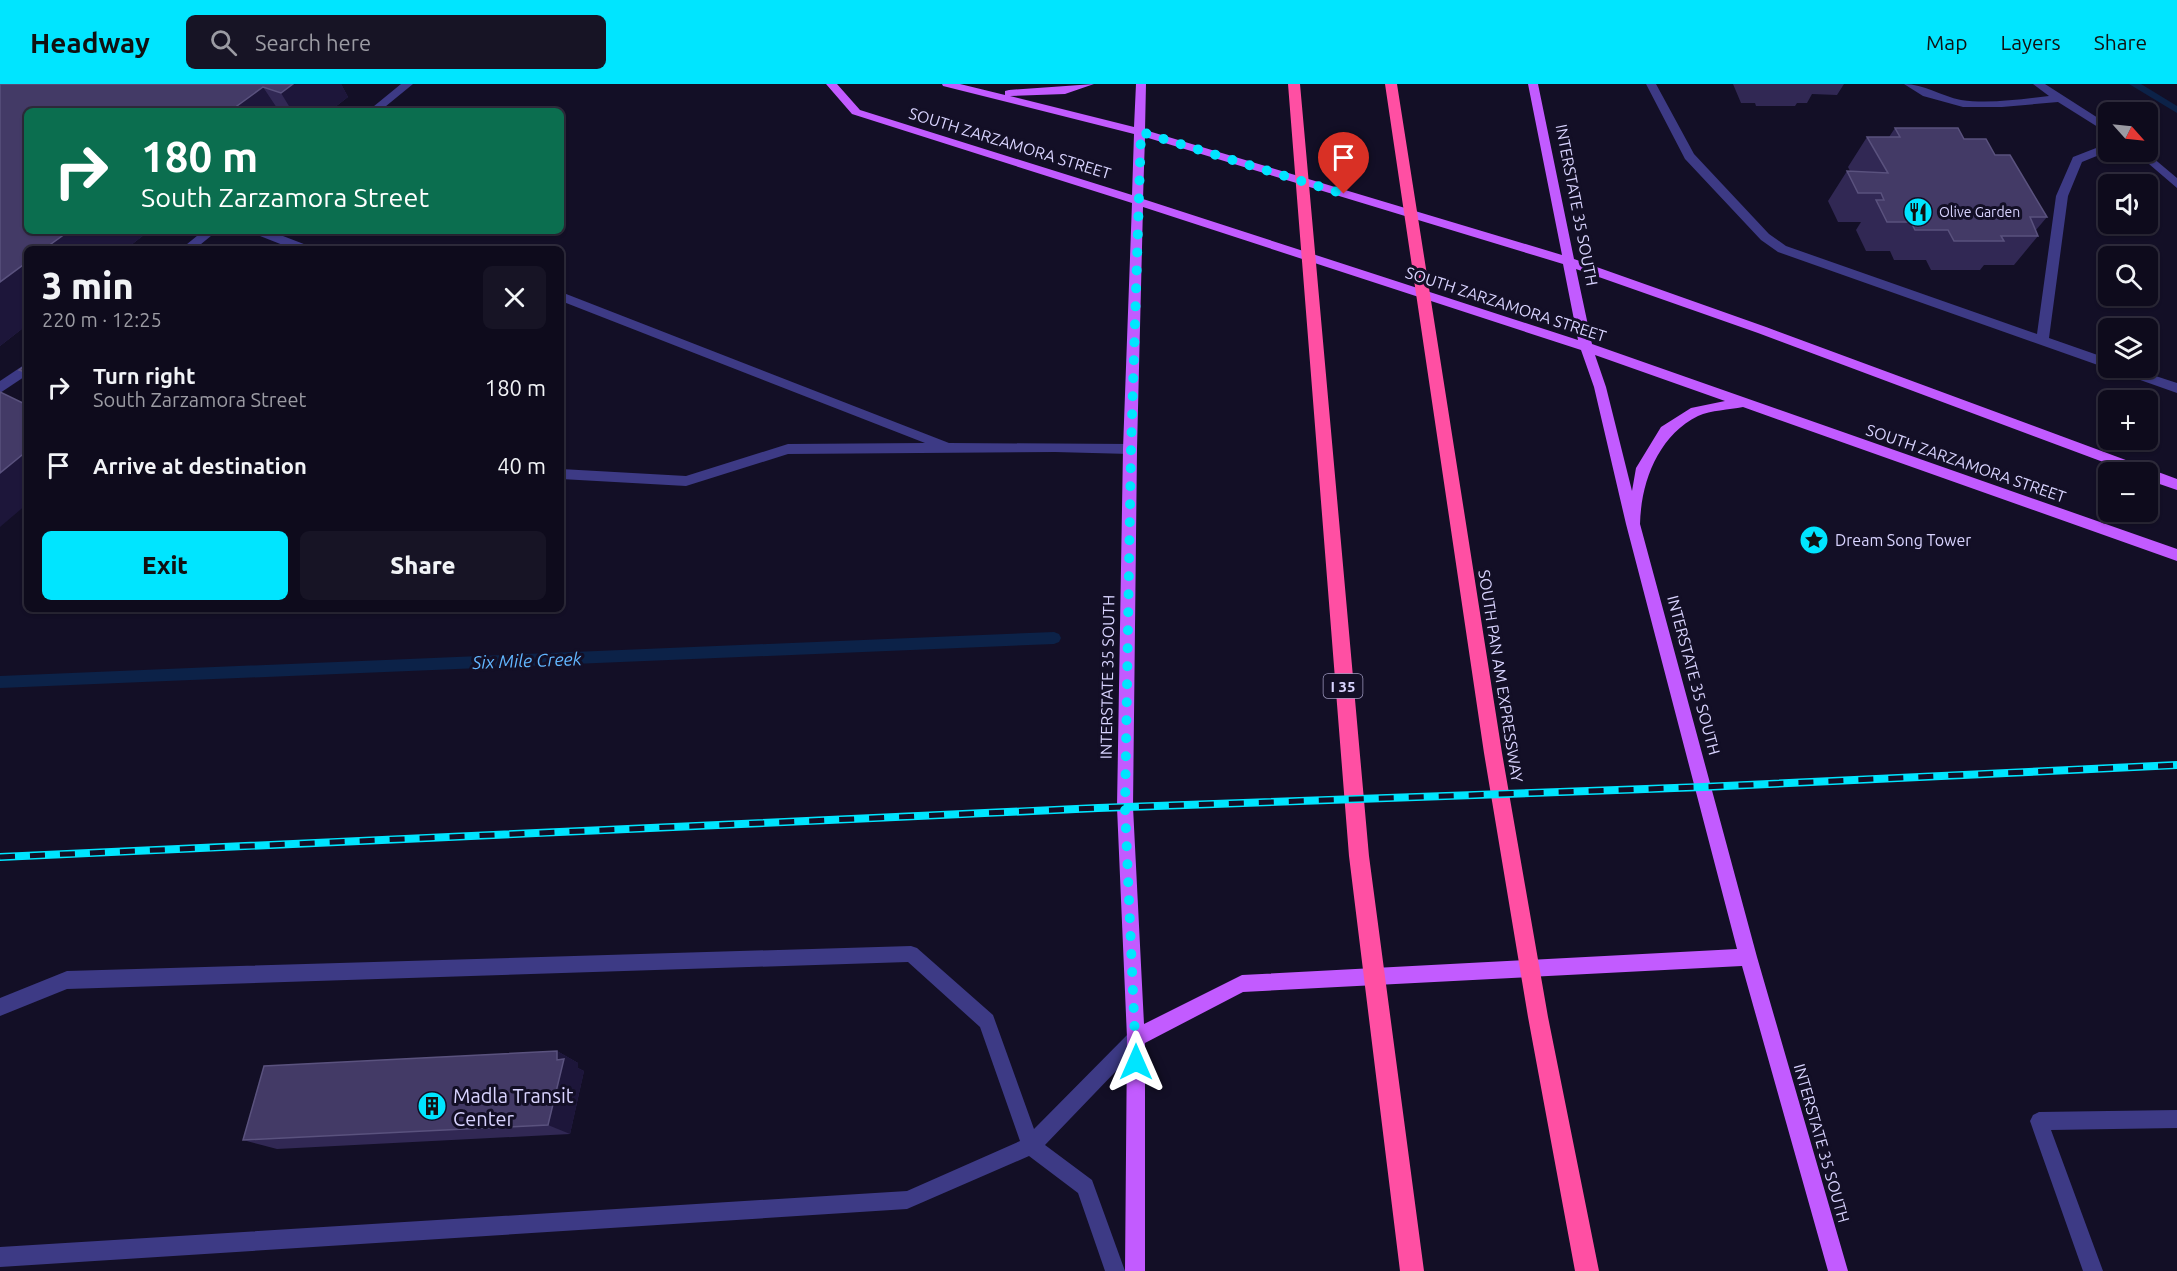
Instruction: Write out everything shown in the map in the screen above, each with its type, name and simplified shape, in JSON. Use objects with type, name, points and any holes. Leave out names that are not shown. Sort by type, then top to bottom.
[{"type":"highway","name":"SOUTH PAN AM EXPRESSWAY","points":[[1391,84],[1493,753],[1538,1017],[1587,1271]]},
{"type":"highway","name":"I 35","points":[[1294,91],[1359,856],[1412,1271]]},
{"type":"main road","name":"SOUTH ZARZAMORA STREET","points":[[831,84],[856,112],[1586,347],[2177,555]]},
{"type":"main road","points":[[947,84],[1141,132],[1570,262],[1751,326],[2117,462]]},
{"type":"main road","points":[[991,94],[1065,92],[1089,84]]},
{"type":"main road","name":"INTERSTATE 35 SOUTH","points":[[1135,1271],[1136,1038],[1125,807],[1131,449],[1141,84]]},
{"type":"main road","name":"INTERSTATE 35 SOUTH","points":[[1533,84],[1586,347],[1600,387],[1633,524],[1748,957],[1838,1271]]},
{"type":"main road","points":[[1633,524],[1643,468],[1666,431],[1696,411],[1745,403]]},
{"type":"main road","points":[[2158,478],[2177,485]]},
{"type":"main road","points":[[1136,1038],[1242,984],[1748,957]]},
{"type":"lane","points":[[377,108],[408,84]]},
{"type":"lane","points":[[1651,84],[1689,156],[1765,237],[1782,249],[2098,360]]},
{"type":"lane","points":[[1909,84],[1926,96],[1978,106],[2060,98]]},
{"type":"lane","points":[[2038,84],[2098,123]]},
{"type":"lane","points":[[2042,341],[2062,196],[2077,160],[2098,150]]},
{"type":"lane","points":[[2152,162],[2177,184]]},
{"type":"lane","points":[[191,246],[207,234]]},
{"type":"lane","points":[[266,234],[297,246]]},
{"type":"lane","points":[[564,297],[953,448]]},
{"type":"lane","points":[[0,388],[24,370]]},
{"type":"lane","points":[[2148,378],[2177,388]]},
{"type":"lane","points":[[564,474],[686,481],[788,449],[1131,449]]},
{"type":"lane","points":[[0,1007],[67,980],[911,954],[987,1022],[1031,1146],[1085,1187],[1114,1271]]},
{"type":"lane","points":[[0,1257],[908,1200],[1031,1146],[1136,1038]]},
{"type":"lane","points":[[2093,1271],[2039,1120],[2177,1119]]},
{"type":"building","points":[[0,84],[293,84],[281,93],[263,87],[234,108],[24,108],[24,234],[65,234],[48,246],[24,246],[24,264],[0,282]]},
{"type":"building","points":[[1895,128],[1958,128],[1964,139],[1986,139],[1995,155],[2010,155],[2047,217],[2030,217],[2038,236],[2001,236],[2004,241],[1954,241],[1948,230],[1915,230],[1911,222],[1887,222],[1876,200],[1884,200],[1881,193],[1858,193],[1847,171],[1888,173],[1867,137],[1900,137]]},
{"type":"building","points":[[0,392],[24,404],[24,453],[0,473]]},
{"type":"building","name":"Madla Transit Center","points":[[557,1051],[557,1060],[564,1059],[548,1125],[243,1140],[264,1066]]},
{"type":"waterway","points":[[2134,84],[2177,110]]},
{"type":"waterway","name":"Six Mile Creek","points":[[0,682],[1054,638]]},
{"type":"railway","points":[[0,857],[1098,808],[1703,787],[2177,765]]},
{"type":"place","name":"Olive Garden","points":[[1918,212]]},
{"type":"place","name":"Dream Song Tower","points":[[1814,540]]},
{"type":"place","name":"Madla Transit Center","points":[[432,1106]]},
{"type":"route","points":[[1136,1062],[1125,807],[1131,449],[1141,132],[1344,194]]}]
